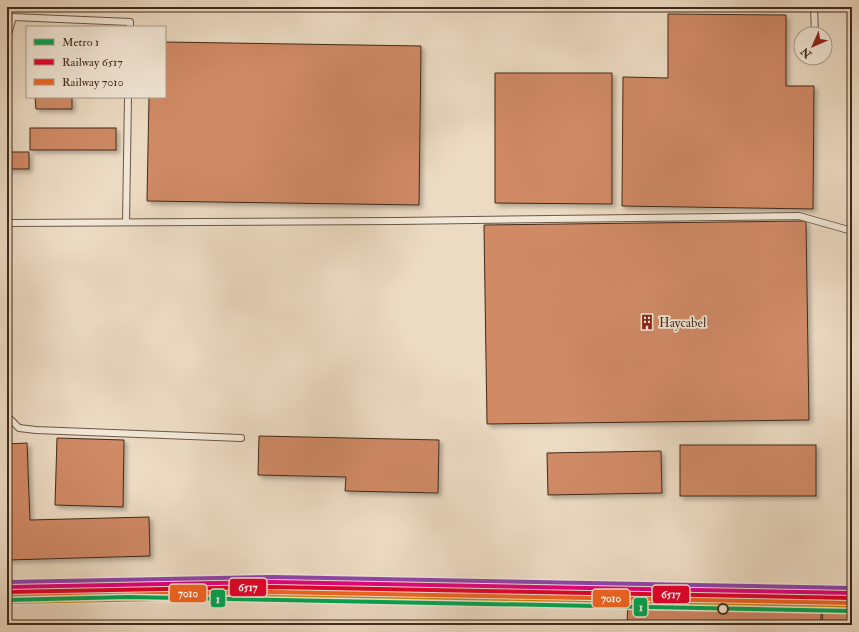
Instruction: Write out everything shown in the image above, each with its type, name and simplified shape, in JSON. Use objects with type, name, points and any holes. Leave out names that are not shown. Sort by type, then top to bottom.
[{"type":"lane","points":[[814,7],[815,26]]},
{"type":"lane","points":[[7,38],[10,17],[130,22],[130,26]]},
{"type":"lane","points":[[126,222],[128,98]]},
{"type":"lane","points":[[7,223],[389,221],[799,216],[852,231]]},
{"type":"lane","points":[[7,390],[8,417],[19,428],[36,430],[240,438]]},
{"type":"building","points":[[668,14],[786,15],[786,86],[814,86],[813,209],[622,206],[623,77],[668,78]]},
{"type":"building","points":[[166,42],[421,46],[419,205],[147,201],[149,98],[166,98]]},
{"type":"building","points":[[495,73],[612,73],[612,204],[495,203]]},
{"type":"building","points":[[35,98],[72,98],[72,109],[36,109]]},
{"type":"building","points":[[30,128],[116,128],[116,150],[30,150]]},
{"type":"building","points":[[7,152],[29,152],[29,169],[7,169]]},
{"type":"building","name":"Haycabel","points":[[806,221],[809,420],[487,424],[484,225]]},
{"type":"building","points":[[259,436],[439,440],[438,493],[345,491],[346,477],[258,475]]},
{"type":"building","points":[[57,438],[124,440],[123,507],[55,505]]},
{"type":"building","points":[[27,443],[30,520],[149,517],[150,556],[7,560],[7,444]]},
{"type":"building","points":[[680,445],[816,445],[816,496],[680,496]]},
{"type":"building","points":[[661,451],[662,493],[548,495],[547,453]]},
{"type":"building","points":[[628,600],[821,604],[821,625],[627,625]]},
{"type":"building","points":[[823,606],[852,607],[852,625],[822,625]]},
{"type":"metro line","name":"1","points":[[7,600],[128,597],[852,611]]},
{"type":"rail line","name":"6517","points":[[7,592],[273,587],[852,598]]},
{"type":"rail line","name":"7010","points":[[7,597],[273,592],[852,603]]},
{"type":"transit line","points":[[7,582],[273,577],[852,588]]},
{"type":"transit line","points":[[7,587],[273,582],[852,593]]},
{"type":"transit line","points":[[7,602],[273,597],[852,608]]},
{"type":"place","name":"Haycabel","points":[[647,322]]}]
